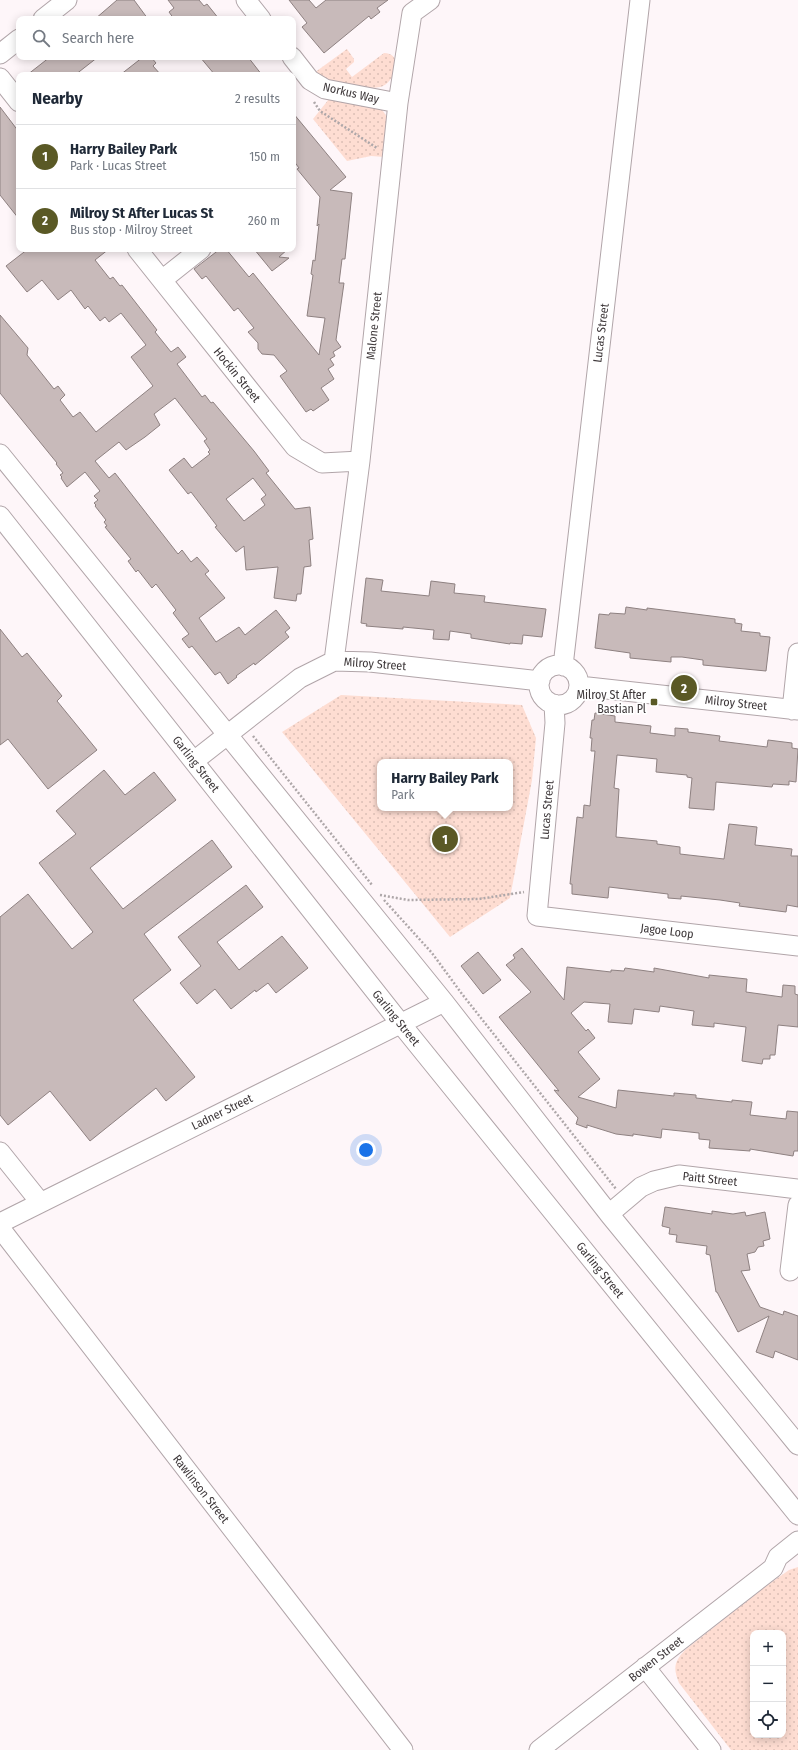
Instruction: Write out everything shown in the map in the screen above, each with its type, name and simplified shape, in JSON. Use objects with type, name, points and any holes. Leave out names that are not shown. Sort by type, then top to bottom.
[{"type":"street","points":[[47,16],[67,0]]},
{"type":"street","points":[[246,0],[259,16]]},
{"type":"street","name":"Malone Street","points":[[334,661],[360,461],[398,103],[412,13],[430,0]]},
{"type":"street","name":"Lucas Street","points":[[563,666],[640,0]]},
{"type":"street","points":[[0,54],[16,41]]},
{"type":"street","name":"Norkus Way","points":[[294,60],[310,80],[325,89],[398,103]]},
{"type":"street","points":[[0,78],[16,98]]},
{"type":"street","name":"Hockin Street","points":[[139,252],[294,448],[322,463],[360,461]]},
{"type":"street","points":[[162,280],[197,252]]},
{"type":"street","points":[[0,454],[444,1002],[609,1214],[792,1431],[798,1445]]},
{"type":"street","name":"Garling Street","points":[[0,516],[401,1024],[798,1515]]},
{"type":"street","points":[[795,710],[798,653]]},
{"type":"street","name":"Milroy Street","points":[[194,762],[300,678],[334,661],[370,662],[540,681]]},
{"type":"street","points":[[563,666],[573,671],[578,680],[579,686],[575,697],[571,701],[560,705],[554,704],[544,698],[540,687],[540,681],[548,669],[563,666]]},
{"type":"street","name":"Milroy Street","points":[[579,686],[795,710]]},
{"type":"street","name":"Lucas Street","points":[[537,916],[556,723],[554,704]]},
{"type":"street","name":"Jagoe Loop","points":[[537,916],[798,946]]},
{"type":"street","name":"Ladner Street","points":[[0,1223],[444,1002]]},
{"type":"street","points":[[0,1152],[40,1202]]},
{"type":"street","name":"Paitt Street","points":[[609,1214],[641,1188],[654,1181],[679,1175],[798,1189]]},
{"type":"street","points":[[790,1271],[798,1205]]},
{"type":"street","name":"Rawlinson Street","points":[[0,1228],[403,1750]]},
{"type":"street","name":"Bowen Street","points":[[540,1750],[773,1568],[778,1557],[798,1541]]},
{"type":"street","name":"Bowen Street","points":[[773,1568],[786,1567],[798,1558]]},
{"type":"street","points":[[645,1667],[711,1750]]},
{"type":"path","points":[[311,99],[320,111],[392,158]]},
{"type":"path","points":[[242,723],[315,812],[380,895],[432,953],[595,1165],[625,1201]]},
{"type":"path","points":[[380,895],[408,900],[479,900],[540,889]]},
{"type":"shaded area","points":[[347,49],[354,59],[354,62],[346,69],[352,77],[384,53],[390,54],[394,57],[396,62],[396,68],[391,79],[383,86],[358,88],[333,84],[314,73]]},
{"type":"shaded area","points":[[329,99],[381,108],[387,117],[385,157],[371,156],[347,161],[313,119]]},
{"type":"shaded area","points":[[341,695],[522,705],[536,738],[532,780],[510,898],[450,937],[282,732]]},
{"type":"shaded area","points":[[798,1567],[798,1750],[731,1750],[679,1683],[675,1669],[679,1658],[685,1650],[789,1570]]},
{"type":"building","points":[[117,0],[134,0],[146,16],[98,16]]},
{"type":"building","points":[[168,0],[199,0],[204,6],[207,4],[217,16],[172,16],[169,12],[174,8]]},
{"type":"building","points":[[289,0],[309,0],[316,8],[326,0],[388,0],[377,8],[380,12],[371,19],[369,16],[324,53],[302,27],[307,23]]},
{"type":"building","points":[[46,60],[94,60],[79,72],[31,72]]},
{"type":"building","points":[[139,60],[154,60],[156,63],[153,66],[158,72],[124,72]]},
{"type":"building","points":[[202,60],[250,60],[260,72],[212,72]]},
{"type":"building","points":[[0,107],[16,128],[16,215],[0,195]]},
{"type":"building","points":[[296,117],[346,177],[330,190],[352,193],[345,259],[342,259],[339,283],[344,283],[336,340],[341,347],[333,352],[335,356],[330,359],[334,365],[328,369],[334,379],[321,388],[329,400],[313,411],[311,409],[306,412],[280,376],[287,371],[274,355],[262,354],[258,349],[258,343],[248,332],[254,328],[238,308],[234,311],[206,276],[202,279],[194,269],[216,252],[228,252],[249,277],[253,273],[319,355],[325,318],[307,316],[313,275],[311,274],[313,260],[315,261],[320,197],[297,169],[299,168],[296,164]]},
{"type":"building","points":[[24,252],[105,252],[95,260],[110,279],[113,277],[120,286],[122,285],[157,330],[155,332],[171,352],[178,347],[186,357],[177,364],[202,397],[205,395],[211,403],[213,402],[254,451],[269,471],[266,473],[295,509],[310,507],[313,539],[309,540],[311,566],[304,567],[301,594],[297,594],[296,601],[274,598],[278,567],[246,570],[244,546],[236,552],[215,527],[217,526],[191,492],[188,494],[169,470],[184,458],[192,468],[210,454],[208,452],[210,450],[204,441],[207,439],[175,398],[154,414],[160,425],[145,437],[126,450],[119,442],[95,461],[109,478],[115,473],[178,554],[182,550],[191,562],[197,557],[209,571],[205,574],[225,598],[199,618],[216,642],[239,627],[245,635],[276,610],[290,628],[285,632],[289,637],[255,665],[254,663],[236,676],[237,677],[228,684],[220,672],[215,675],[192,646],[189,648],[182,639],[189,634],[173,613],[176,610],[156,584],[152,588],[138,570],[136,572],[128,561],[131,559],[105,527],[107,526],[104,522],[106,520],[94,503],[98,500],[94,496],[100,491],[85,472],[67,487],[61,478],[62,477],[60,475],[63,473],[56,464],[57,463],[0,393],[0,315],[28,348],[27,355],[54,389],[58,386],[65,395],[60,400],[73,417],[80,412],[96,432],[153,386],[131,357],[146,345],[121,313],[109,322],[105,317],[100,321],[88,306],[85,309],[71,290],[58,300],[42,280],[27,292],[6,266]],"holes":[[[253,478],[266,495],[261,499],[265,505],[244,521],[226,499]]]},
{"type":"building","points":[[256,252],[285,252],[279,257],[289,258],[272,271]]},
{"type":"building","points":[[366,578],[383,580],[381,591],[429,596],[431,581],[455,584],[454,593],[485,596],[484,602],[546,609],[542,637],[523,635],[522,644],[510,644],[471,638],[471,634],[450,631],[449,640],[433,639],[434,630],[366,626],[367,624],[361,623]]},
{"type":"building","points":[[626,607],[647,610],[647,608],[735,619],[735,623],[742,624],[741,631],[760,633],[760,636],[770,637],[766,671],[703,665],[703,660],[682,657],[671,657],[671,662],[630,658],[630,653],[595,648],[599,614],[625,614]]},
{"type":"building","points":[[0,629],[22,657],[27,653],[62,696],[57,701],[97,750],[48,789],[8,739],[0,745]]},
{"type":"building","points":[[595,713],[615,716],[615,722],[651,726],[650,733],[675,736],[675,728],[688,729],[688,732],[720,736],[719,741],[767,747],[768,740],[792,743],[792,748],[798,749],[796,782],[789,781],[789,785],[773,784],[772,787],[716,782],[714,810],[689,808],[692,778],[687,777],[687,775],[656,772],[657,759],[617,755],[614,788],[619,789],[616,837],[657,841],[657,844],[680,847],[680,854],[724,859],[729,824],[757,827],[755,845],[792,849],[791,856],[798,856],[798,907],[787,905],[786,912],[739,906],[740,903],[720,900],[681,896],[681,899],[668,898],[668,894],[609,887],[608,898],[572,894],[572,884],[570,884],[577,817],[583,818],[584,805],[590,806],[595,751],[591,751],[592,738],[590,738],[592,720],[594,720]]},
{"type":"building","points":[[104,770],[125,795],[154,772],[176,800],[90,868],[123,909],[212,840],[232,867],[144,934],[171,970],[133,1000],[195,1077],[166,1101],[156,1088],[90,1141],[50,1091],[8,1125],[0,1115],[0,917],[28,894],[72,949],[93,932],[39,863],[76,834],[56,811]]},
{"type":"building","points":[[246,885],[263,907],[217,942],[239,970],[282,936],[308,968],[276,993],[268,983],[256,992],[255,990],[231,1009],[215,989],[197,1004],[180,983],[201,966],[178,937]]},
{"type":"building","points":[[522,948],[564,1000],[567,967],[611,972],[611,970],[624,971],[625,968],[654,972],[654,968],[709,978],[709,975],[747,979],[746,992],[782,997],[783,985],[795,986],[795,994],[798,995],[798,1027],[778,1025],[775,1055],[770,1055],[770,1059],[763,1059],[762,1064],[742,1061],[746,1027],[714,1023],[714,1027],[692,1025],[694,1011],[660,1006],[659,1012],[634,1009],[632,1024],[608,1022],[610,1004],[584,1002],[571,1013],[586,1031],[588,1029],[595,1038],[578,1052],[600,1079],[578,1097],[616,1108],[618,1090],[674,1096],[674,1093],[696,1095],[696,1098],[732,1102],[732,1100],[752,1102],[750,1115],[786,1119],[787,1111],[798,1112],[798,1151],[794,1151],[793,1156],[750,1149],[750,1151],[709,1148],[710,1140],[699,1139],[699,1133],[662,1129],[661,1138],[633,1134],[633,1136],[616,1134],[587,1125],[587,1128],[576,1124],[578,1118],[554,1090],[559,1091],[499,1017],[531,992],[506,965],[515,958],[513,955]]},
{"type":"building","points":[[478,952],[501,980],[483,994],[461,966]]},
{"type":"building","points":[[665,1207],[712,1214],[712,1211],[733,1214],[745,1212],[746,1216],[765,1212],[770,1239],[763,1241],[764,1246],[758,1247],[755,1252],[747,1254],[750,1270],[741,1271],[760,1307],[783,1315],[784,1311],[798,1316],[798,1360],[775,1351],[773,1358],[756,1352],[769,1316],[738,1332],[716,1292],[710,1255],[706,1254],[707,1246],[676,1242],[677,1235],[669,1234],[670,1228],[662,1226]]},
{"type":"place","name":"Milroy St After Lucas St","points":[[684,688]]},
{"type":"place","name":"Milroy St After Bastian Pl","points":[[654,702]]},
{"type":"place","name":"Harry Bailey Park","points":[[445,839]]}]
